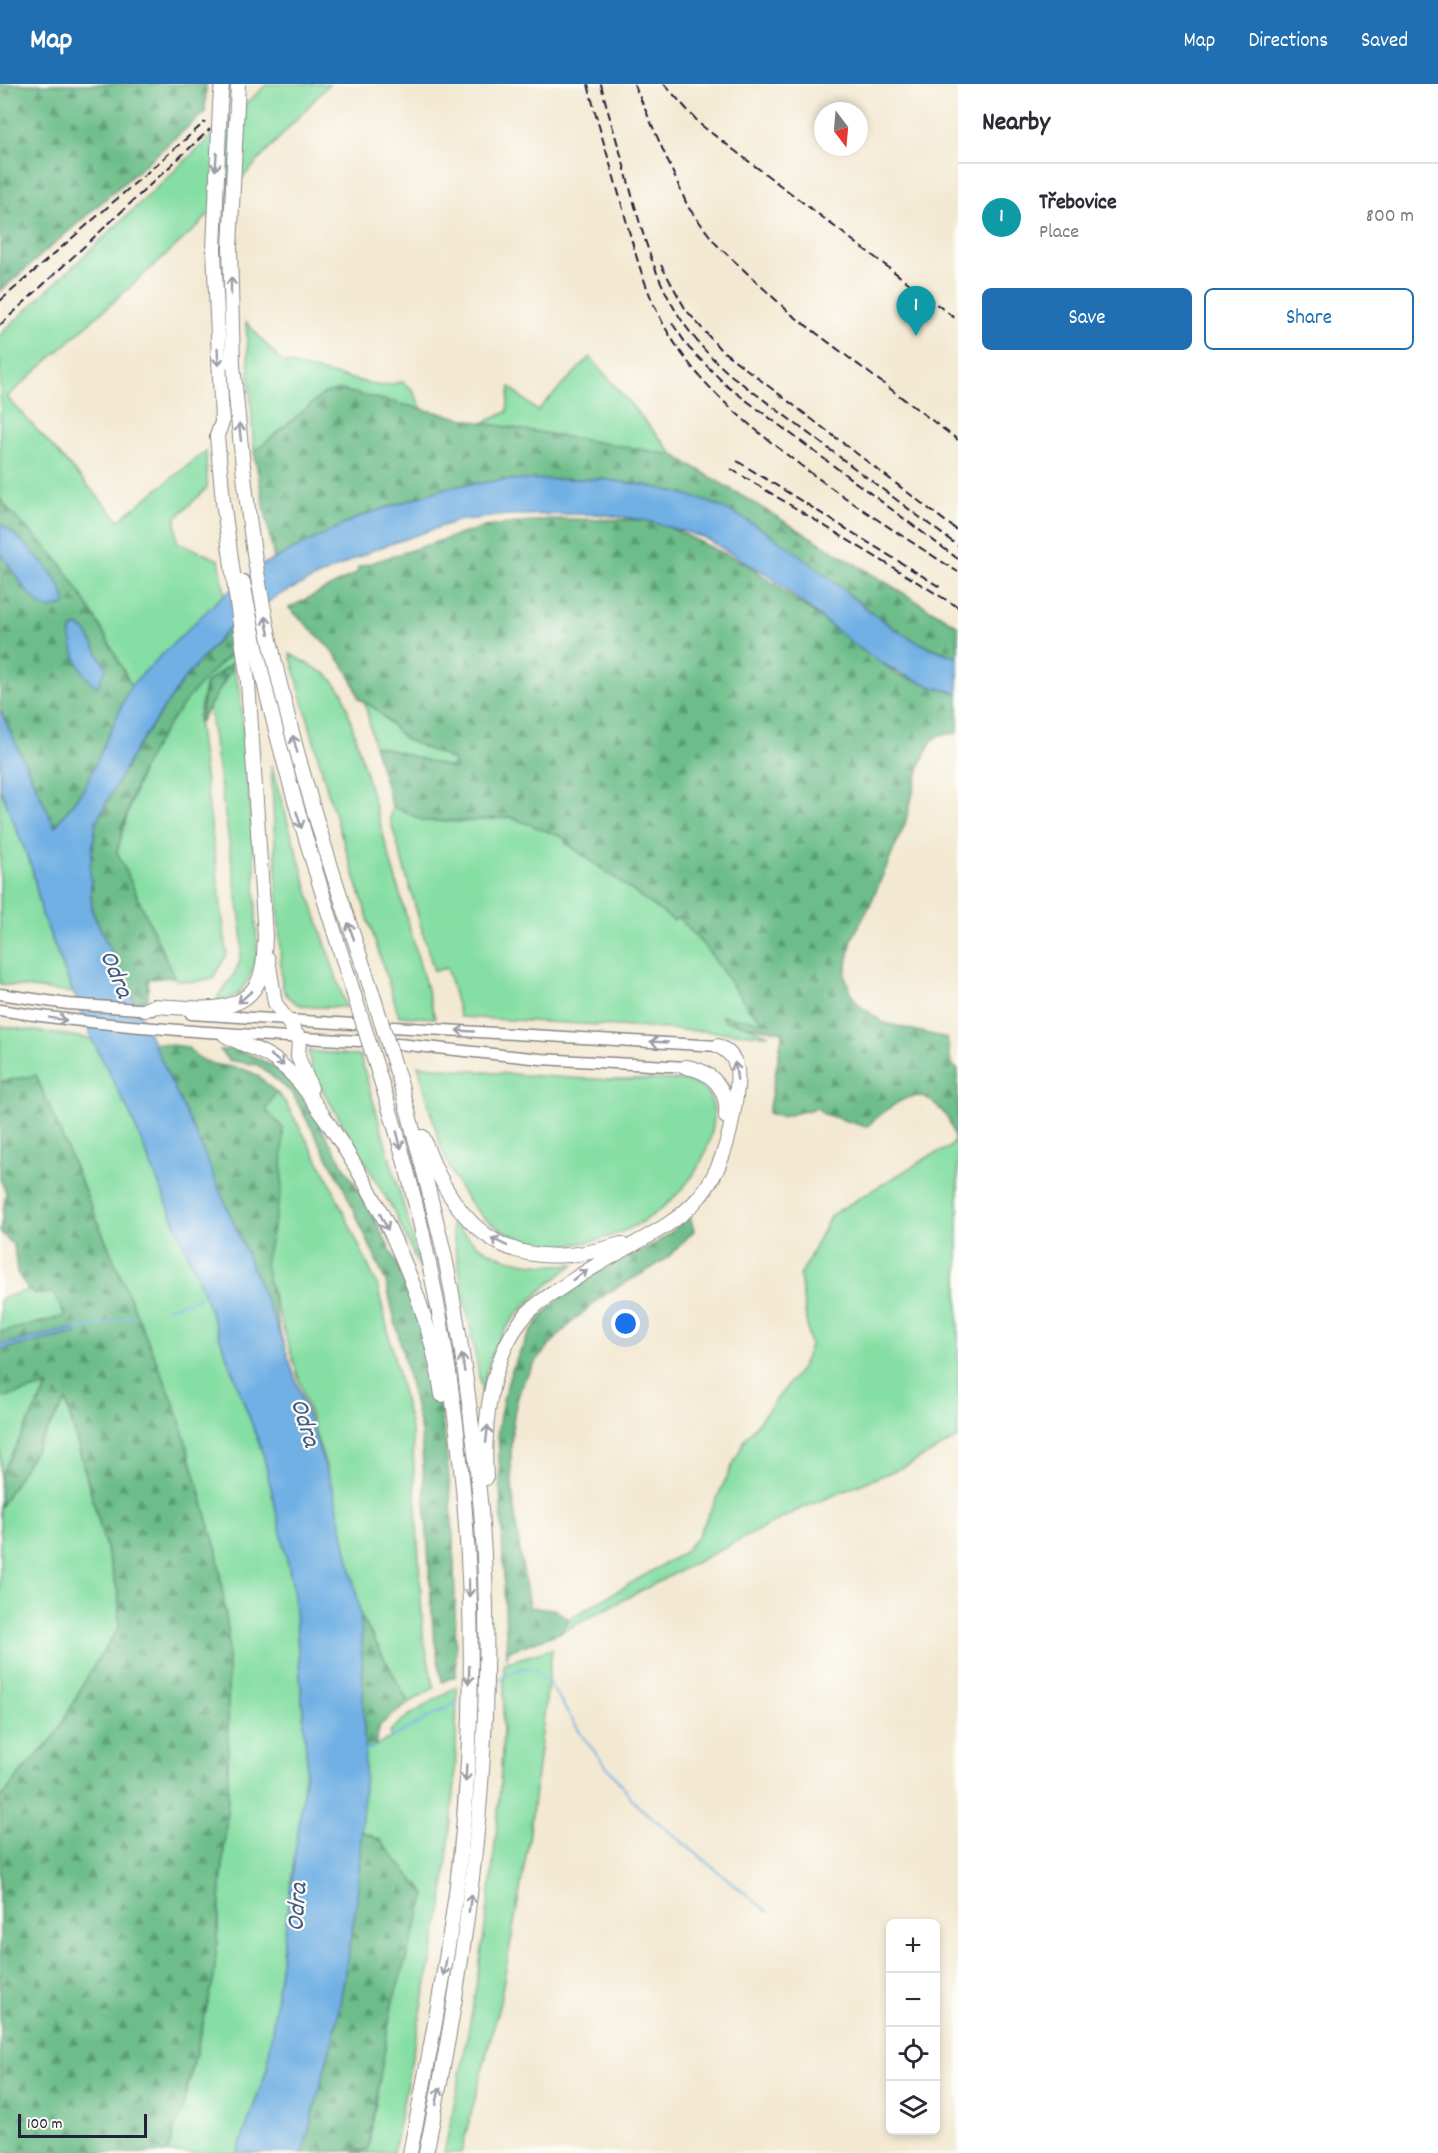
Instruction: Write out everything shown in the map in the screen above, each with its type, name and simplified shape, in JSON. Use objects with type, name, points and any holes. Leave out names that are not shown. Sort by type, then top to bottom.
[{"type":"highway","points":[[222,84],[214,250],[222,422],[240,566],[263,682],[295,805],[410,1181],[434,1288],[458,1445],[467,1541],[470,1635],[469,1714],[457,1883],[435,2024],[410,2153]]},
{"type":"highway","points":[[238,84],[231,237],[233,365],[246,500],[258,577],[280,682],[310,798],[401,1085],[444,1255],[455,1314],[474,1452],[486,1630],[486,1708],[480,1803],[468,1920],[448,2050],[426,2153]]},
{"type":"highway","points":[[222,422],[217,436],[223,501],[248,682],[265,936],[275,1003],[299,1038],[298,1057],[303,1072],[328,1113],[337,1137]]},
{"type":"highway","points":[[145,1010],[154,1006],[221,1012],[241,1001],[258,982],[263,967],[265,936]]},
{"type":"highway","points":[[225,1035],[239,1044],[265,1052],[283,1065],[306,1090],[337,1137],[386,1227],[424,1321],[440,1379],[458,1521],[467,1541]]},
{"type":"highway","points":[[484,1575],[490,1549],[485,1461],[493,1379],[500,1356],[513,1331],[536,1305],[599,1263],[666,1228],[702,1194],[717,1170],[727,1145],[738,1075],[732,1055],[718,1046]]},
{"type":"highway","points":[[401,1085],[436,1172],[457,1209],[489,1238],[509,1248],[554,1256],[598,1251],[646,1234],[670,1218],[700,1188],[720,1148],[726,1101],[714,1079],[706,1073],[686,1067]]},
{"type":"main road","points":[[0,994],[68,1004],[145,1010]]},
{"type":"main road","points":[[0,1010],[76,1022],[225,1035],[359,1041]]},
{"type":"main road","points":[[221,1012],[287,1020],[353,1024]]},
{"type":"main road","points":[[393,1027],[718,1046]]},
{"type":"main road","points":[[398,1044],[541,1059],[686,1067]]},
{"type":"green space","points":[[0,84],[206,84],[205,112],[0,291]]},
{"type":"green space","points":[[267,84],[329,84],[199,225],[7,397],[119,520],[206,451],[207,488],[176,518],[177,542],[219,560],[225,594],[131,685],[101,628],[0,499],[0,335]]},
{"type":"green space","points":[[246,322],[282,362],[380,386],[402,382],[412,389],[422,409],[340,390],[325,393],[254,452]]},
{"type":"green space","points":[[590,357],[674,455],[483,423],[507,412],[510,387],[537,411]]},
{"type":"green space","points":[[340,390],[483,423],[674,455],[958,626],[958,657],[913,641],[717,505],[651,486],[600,479],[504,480],[449,487],[359,517],[274,559],[254,452],[325,393]]},
{"type":"green space","points":[[0,499],[46,547],[71,578],[131,685],[85,787],[55,827],[0,710]]},
{"type":"green space","points":[[552,519],[654,520],[748,565],[898,675],[958,693],[958,733],[939,735],[931,742],[921,762],[905,824],[869,907],[852,939],[845,975],[851,994],[859,1005],[884,1023],[947,1038],[951,1063],[958,1070],[958,1142],[954,1142],[952,1128],[946,1115],[924,1097],[916,1096],[900,1101],[866,1127],[824,1114],[817,1108],[781,1117],[768,1113],[783,1032],[725,1021],[722,1016],[765,1022],[749,1009],[707,949],[678,917],[674,921],[565,842],[567,839],[510,817],[469,821],[424,821],[392,806],[374,745],[452,768],[453,760],[405,739],[376,709],[359,699],[340,661],[289,608],[357,573],[358,567],[483,527]]},
{"type":"green space","points":[[231,626],[232,653],[207,677],[165,730],[147,760],[129,805],[117,852],[174,977],[148,979],[148,1000],[134,1001],[92,910],[90,868],[96,822],[135,750],[184,679]]},
{"type":"green space","points":[[237,649],[238,658],[206,683],[198,719],[227,954],[213,978],[194,982],[176,980],[117,852],[141,775],[152,748],[184,702],[210,673]]},
{"type":"green space","points":[[290,654],[328,675],[343,693],[435,1018],[399,1016],[329,796]]},
{"type":"green space","points":[[232,663],[232,668],[199,724],[206,683]]},
{"type":"green space","points":[[232,668],[240,689],[255,870],[257,957],[248,980],[238,995],[220,1001],[217,998],[234,974],[240,960],[242,931],[209,707]]},
{"type":"green space","points":[[365,702],[376,709],[405,739],[454,760],[452,768],[374,745]]},
{"type":"green space","points":[[271,765],[309,894],[346,1007],[300,1005],[287,995],[282,986]]},
{"type":"green space","points":[[0,788],[32,868],[42,914],[73,993],[0,984]]},
{"type":"green space","points":[[392,806],[424,821],[464,822],[510,817],[568,839],[565,842],[674,920],[678,917],[707,949],[749,1009],[766,1023],[725,1017],[769,1035],[460,1017],[447,968],[434,971],[390,819]]},
{"type":"green space","points":[[0,1026],[92,1039],[130,1114],[199,1281],[264,1457],[293,1586],[307,1762],[267,2069],[237,2153],[167,2153],[184,2104],[214,1978],[228,1798],[228,1630],[217,1552],[176,1408],[36,1075],[0,1082]]},
{"type":"green space","points":[[153,1043],[187,1047],[203,1060],[253,1073],[276,1092],[266,1110],[283,1128],[282,1188],[265,1264],[281,1336],[201,1146]]},
{"type":"green space","points":[[236,1049],[277,1069],[304,1099],[384,1237],[419,1321],[440,1407],[451,1497],[456,1676],[442,1682],[433,1631],[421,1432],[386,1282],[342,1184],[292,1093],[258,1065],[228,1060],[220,1050]]},
{"type":"green space","points":[[309,1051],[360,1056],[425,1280],[395,1213],[312,1072]]},
{"type":"green space","points":[[418,1065],[539,1076],[690,1082],[703,1088],[710,1097],[714,1114],[713,1125],[700,1163],[677,1195],[645,1220],[608,1237],[569,1245],[530,1241],[494,1225],[465,1196],[442,1149]]},
{"type":"green space","points":[[36,1075],[176,1408],[217,1552],[228,1630],[228,1798],[214,1978],[181,2114],[167,2153],[0,2153],[0,1800],[23,1770],[53,1739],[93,1667],[119,1628],[119,1596],[66,1400],[0,1507],[0,1476],[48,1386],[0,1398],[0,1332],[66,1316],[53,1293],[36,1294],[28,1290],[17,1272],[14,1246],[0,1232],[6,1192],[0,1179],[0,1082]]},
{"type":"green space","points":[[276,1092],[285,1102],[327,1176],[377,1285],[412,1433],[423,1635],[434,1688],[409,1703],[361,1616],[335,1496],[263,1263],[266,1110]]},
{"type":"green space","points":[[954,1142],[958,1142],[958,1438],[908,1465],[800,1509],[559,1633],[569,1619],[683,1553],[698,1536],[746,1438],[802,1367],[810,1346],[800,1276],[831,1215],[930,1156],[949,1148]]},
{"type":"green space","points":[[448,1208],[457,1226],[470,1239],[497,1255],[543,1265],[574,1264],[541,1291],[512,1320],[492,1355],[483,1398]]},
{"type":"green space","points":[[690,1216],[694,1231],[675,1251],[660,1263],[615,1288],[588,1308],[547,1349],[524,1381],[516,1405],[511,1461],[516,1523],[529,1607],[554,1609],[569,1619],[559,1633],[508,1651],[507,1658],[498,1429],[507,1384],[514,1364],[535,1326],[565,1294],[584,1280],[653,1245]]},
{"type":"green space","points":[[28,1290],[36,1294],[53,1293],[66,1317],[0,1332],[0,1299]]},
{"type":"green space","points":[[48,1385],[0,1476],[0,1398]]},
{"type":"green space","points":[[65,1399],[119,1596],[119,1628],[93,1667],[53,1739],[23,1770],[0,1800],[0,1507]]},
{"type":"green space","points":[[361,1616],[409,1703],[380,1725],[375,1747],[364,1751]]},
{"type":"green space","points":[[552,1649],[529,1840],[500,2002],[461,2153],[444,2153],[479,1971],[488,1909],[500,1787],[504,1663]]},
{"type":"green space","points":[[457,1686],[455,1783],[443,1901],[393,2153],[353,2153],[368,2150],[392,2004],[426,1895],[380,1840],[361,1831],[364,1751],[391,1738],[390,1731],[408,1716]]},
{"type":"green space","points":[[361,1831],[380,1840],[426,1895],[392,2004],[368,2150],[303,2153],[337,2021],[357,1900]]},
{"type":"water","name":"Odra","points":[[600,479],[644,485],[688,495],[716,505],[753,524],[808,561],[888,625],[933,649],[958,657],[958,693],[933,687],[897,672],[860,649],[768,575],[703,537],[644,520],[598,514],[506,515],[457,521],[373,550],[277,596],[231,626],[184,679],[135,750],[96,822],[90,868],[92,911],[201,1146],[281,1336],[335,1496],[361,1616],[365,1770],[357,1900],[337,2021],[303,2153],[237,2153],[267,2069],[307,1762],[293,1586],[264,1457],[199,1281],[130,1114],[92,1039],[42,914],[32,868],[0,788],[0,710],[55,827],[85,787],[131,685],[218,600],[262,565],[359,517],[449,487],[504,480]]},
{"type":"water","points":[[0,523],[19,538],[51,572],[64,595],[65,605],[49,609],[39,604],[25,589],[0,552]]},
{"type":"water","points":[[77,626],[86,631],[106,668],[97,687],[81,669],[74,654],[71,630]]},
{"type":"water","points":[[75,1328],[76,1333],[0,1350],[0,1345]]},
{"type":"waterway","points":[[168,1308],[205,1296]]},
{"type":"waterway","points":[[73,1330],[135,1316]]},
{"type":"waterway","points":[[496,1681],[521,1668],[533,1669],[549,1683],[583,1737],[638,1806],[768,1912]]},
{"type":"waterway","points":[[391,1738],[459,1701]]},
{"type":"waterway","points":[[364,1750],[375,1747]]},
{"type":"railway","points":[[588,84],[640,268],[660,318],[693,369],[722,399],[769,441],[849,500],[958,572]]},
{"type":"railway","points":[[601,84],[652,261],[675,310],[690,333],[732,376],[958,546]]},
{"type":"railway","points":[[634,84],[688,207],[716,244],[791,314],[958,440]]},
{"type":"railway","points":[[664,84],[701,125],[956,319]]},
{"type":"railway","points":[[0,301],[205,122]]},
{"type":"railway","points":[[0,325],[210,129]]},
{"type":"railway","points":[[661,265],[686,310],[720,349],[958,531]]},
{"type":"railway","points":[[672,323],[689,348],[727,386],[958,559]]},
{"type":"railway","points":[[737,461],[940,587]]},
{"type":"railway","points":[[731,469],[958,607]]},
{"type":"place","name":"Třebovice","points":[[916,336]]}]
